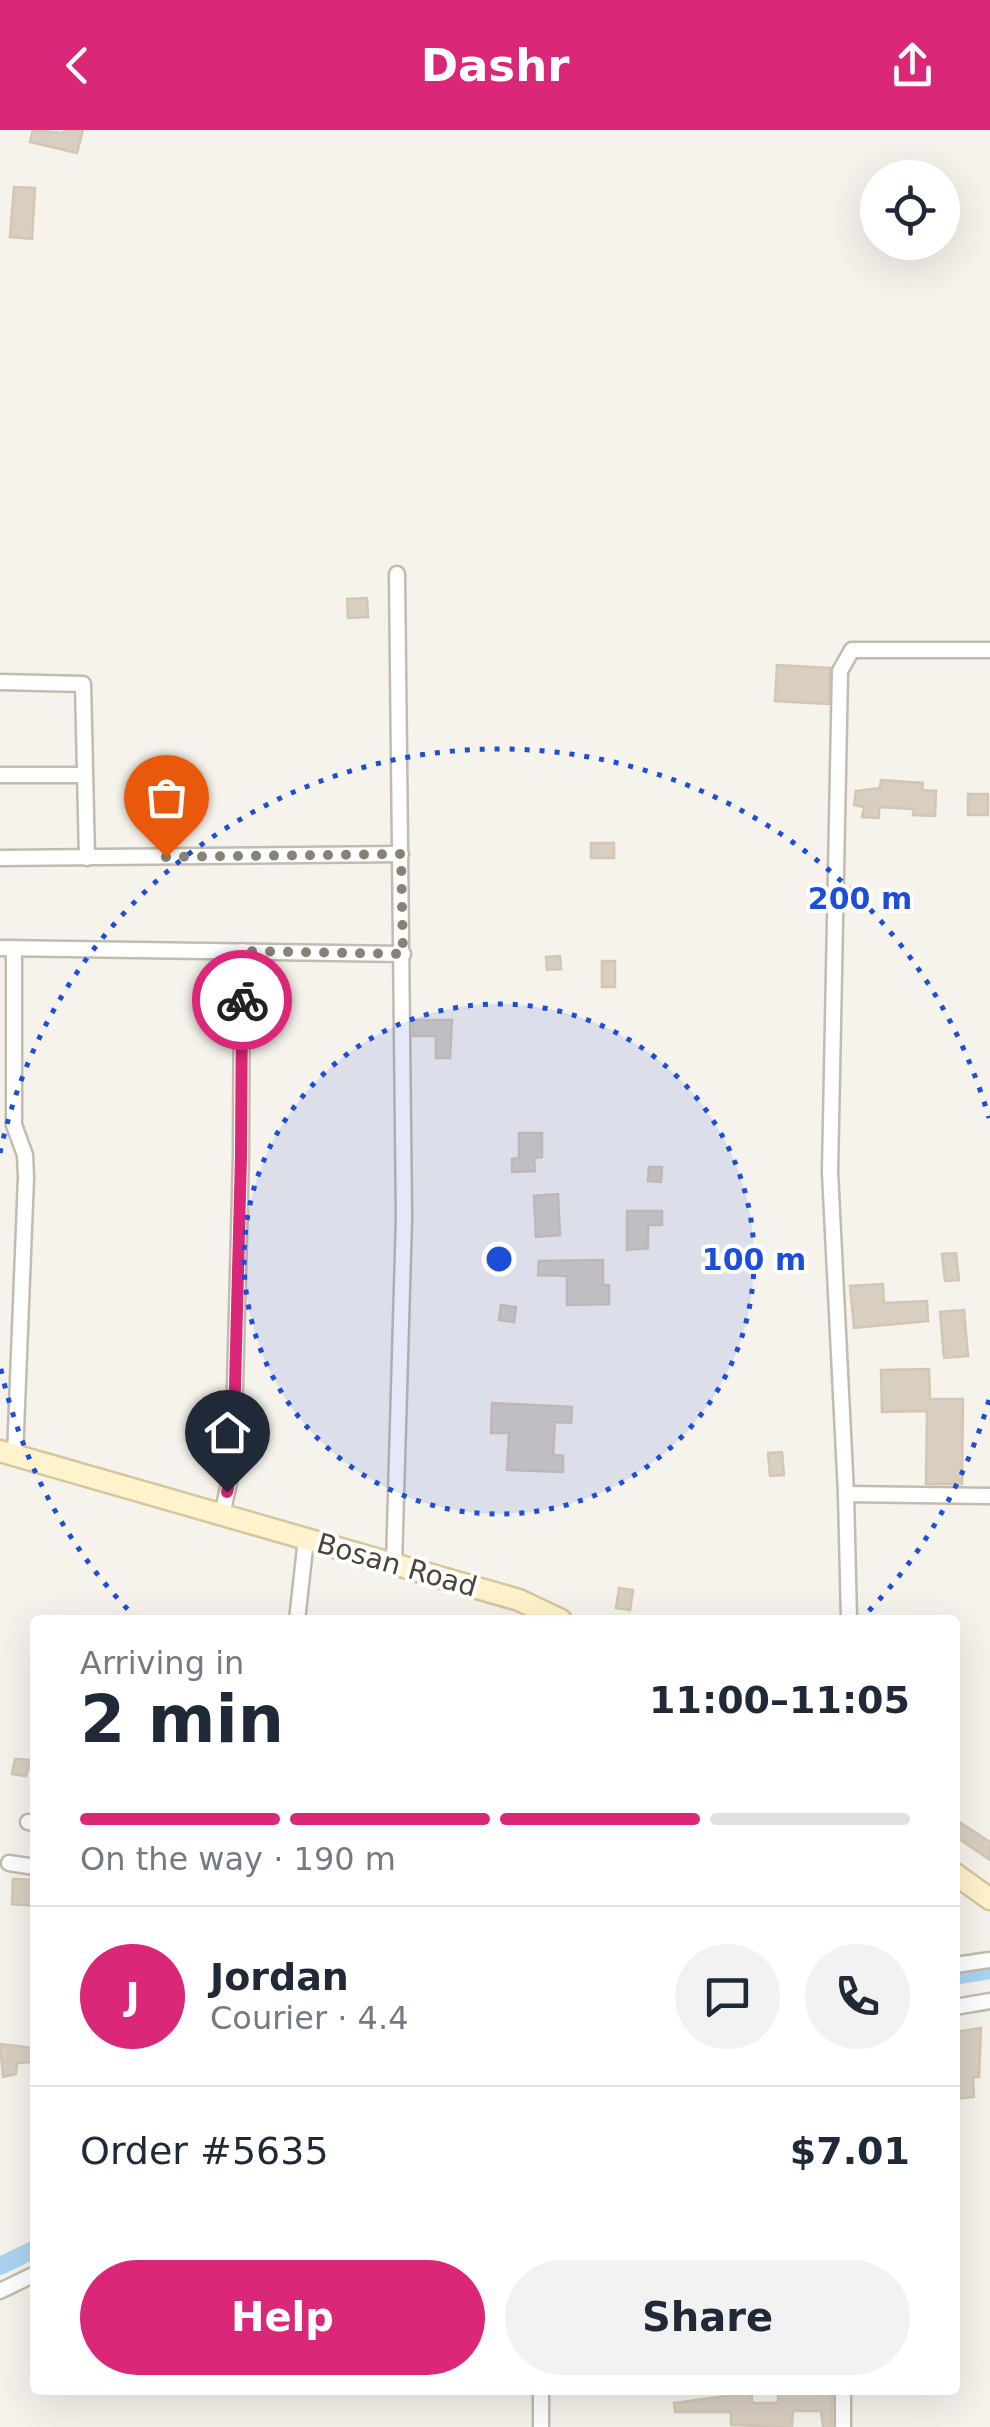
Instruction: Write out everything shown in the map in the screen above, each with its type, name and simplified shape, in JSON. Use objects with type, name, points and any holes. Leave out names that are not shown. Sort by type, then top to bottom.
[{"type":"main road","name":"Bosan Road","points":[[7,1454],[519,1600],[550,1615]]},
{"type":"main road","points":[[960,1877],[990,1898]]},
{"type":"street","points":[[394,1564],[404,1218],[397,574]]},
{"type":"street","points":[[849,1615],[830,1172],[840,671],[852,650],[990,650]]},
{"type":"street","points":[[0,682],[83,684],[87,858]]},
{"type":"street","points":[[0,775],[85,774]]},
{"type":"street","points":[[0,858],[401,854]]},
{"type":"street","points":[[7,1454],[26,1154],[14,1125],[7,948],[403,954]]},
{"type":"street","points":[[222,1515],[232,1470],[234,1425],[242,951]]},
{"type":"street","points":[[846,1494],[990,1496]]},
{"type":"street","points":[[297,1615],[306,1540]]},
{"type":"street","points":[[10,1863],[30,1866]]},
{"type":"street","points":[[960,1964],[990,1960]]},
{"type":"street","points":[[960,2006],[990,2001]]},
{"type":"street","points":[[0,2291],[30,2276]]},
{"type":"street","points":[[541,2395],[541,2427]]},
{"type":"street","points":[[843,2427],[844,2395]]},
{"type":"building","points":[[33,130],[83,130],[77,153],[30,142]]},
{"type":"building","points":[[14,187],[35,188],[32,239],[10,237]]},
{"type":"building","points":[[367,598],[368,617],[348,618],[347,599]]},
{"type":"building","points":[[777,665],[830,668],[829,704],[775,701]]},
{"type":"building","points":[[881,780],[923,783],[922,790],[936,791],[935,816],[913,815],[914,809],[879,807],[879,818],[862,817],[864,807],[854,805],[856,791],[880,788]]},
{"type":"building","points":[[968,794],[988,794],[988,815],[968,815]]},
{"type":"building","points":[[591,843],[614,843],[614,858],[591,858]]},
{"type":"building","points":[[560,956],[561,969],[547,970],[546,957]]},
{"type":"building","points":[[602,961],[615,961],[615,987],[602,987]]},
{"type":"building","points":[[413,1020],[452,1020],[450,1058],[436,1058],[436,1036],[413,1036]]},
{"type":"building","points":[[519,1133],[542,1133],[542,1157],[534,1158],[535,1171],[512,1172],[512,1159],[519,1158]]},
{"type":"building","points":[[649,1167],[662,1167],[661,1182],[648,1181]]},
{"type":"building","points":[[558,1194],[560,1235],[536,1237],[534,1196]]},
{"type":"building","points":[[627,1211],[662,1211],[662,1225],[648,1225],[648,1248],[627,1250]]},
{"type":"building","points":[[956,1253],[959,1280],[945,1281],[942,1254]]},
{"type":"building","points":[[603,1260],[603,1285],[609,1285],[609,1304],[567,1305],[567,1276],[538,1275],[539,1261]]},
{"type":"building","points":[[883,1284],[884,1303],[927,1301],[928,1321],[854,1328],[850,1286]]},
{"type":"building","points":[[501,1305],[516,1307],[514,1322],[499,1320]]},
{"type":"building","points":[[964,1310],[968,1356],[944,1358],[940,1312]]},
{"type":"building","points":[[929,1369],[930,1399],[963,1399],[962,1484],[926,1484],[927,1411],[882,1412],[881,1370]]},
{"type":"building","points":[[492,1403],[572,1407],[571,1423],[555,1422],[553,1455],[563,1456],[563,1472],[507,1470],[509,1433],[491,1433]]},
{"type":"building","points":[[782,1452],[784,1475],[770,1476],[768,1453]]},
{"type":"building","points":[[619,1588],[633,1590],[630,1610],[616,1608]]},
{"type":"building","points":[[15,1759],[30,1760],[26,1776],[12,1774]]},
{"type":"building","points":[[960,1822],[990,1842],[990,1860],[960,1839]]},
{"type":"building","points":[[13,1879],[30,1880],[30,1906],[12,1904]]},
{"type":"building","points":[[981,2028],[979,2077],[973,2077],[974,2097],[960,2098],[960,2031]]},
{"type":"building","points":[[0,2044],[30,2047],[30,2062],[17,2063],[16,2074],[3,2077]]},
{"type":"building","points":[[752,2395],[752,2403],[778,2403],[778,2395],[832,2395],[832,2427],[823,2427],[821,2411],[793,2411],[792,2427],[731,2425],[731,2412],[675,2412],[674,2403]]},
{"type":"waterway","points":[[960,1975],[990,1970]]},
{"type":"waterway","points":[[0,2266],[30,2251]]},
{"type":"way so far","points":[[166,857],[401,854],[403,954],[242,951],[242,1000]]},
{"type":"route","points":[[227,1492],[234,1425],[242,1000]]}]
